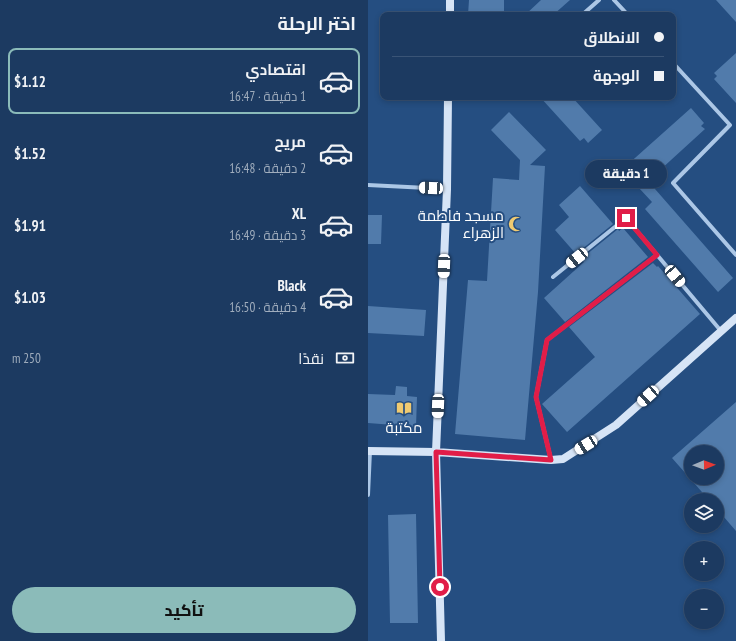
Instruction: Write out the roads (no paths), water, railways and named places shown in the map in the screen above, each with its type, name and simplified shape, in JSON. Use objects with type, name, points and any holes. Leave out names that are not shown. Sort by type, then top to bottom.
[{"type":"street","points":[[450,0],[450,12]]},
{"type":"street","points":[[585,12],[599,0]]},
{"type":"street","points":[[614,0],[625,12]]},
{"type":"street","points":[[676,66],[730,125],[736,126]]},
{"type":"street","points":[[441,641],[436,452],[447,189],[448,100]]},
{"type":"street","points":[[730,125],[673,183],[736,255]]},
{"type":"street","points":[[368,185],[447,189]]},
{"type":"street","points":[[553,277],[626,218],[721,331]]},
{"type":"street","points":[[551,460],[536,397],[547,340],[657,255]]},
{"type":"street","points":[[368,495],[369,451],[436,452],[551,460],[563,459],[616,425],[736,318]]},
{"type":"place","name":"مسجد فاطمة الزهراء","points":[[516,224]]},
{"type":"place","name":"مكتبة","points":[[404,408]]}]
